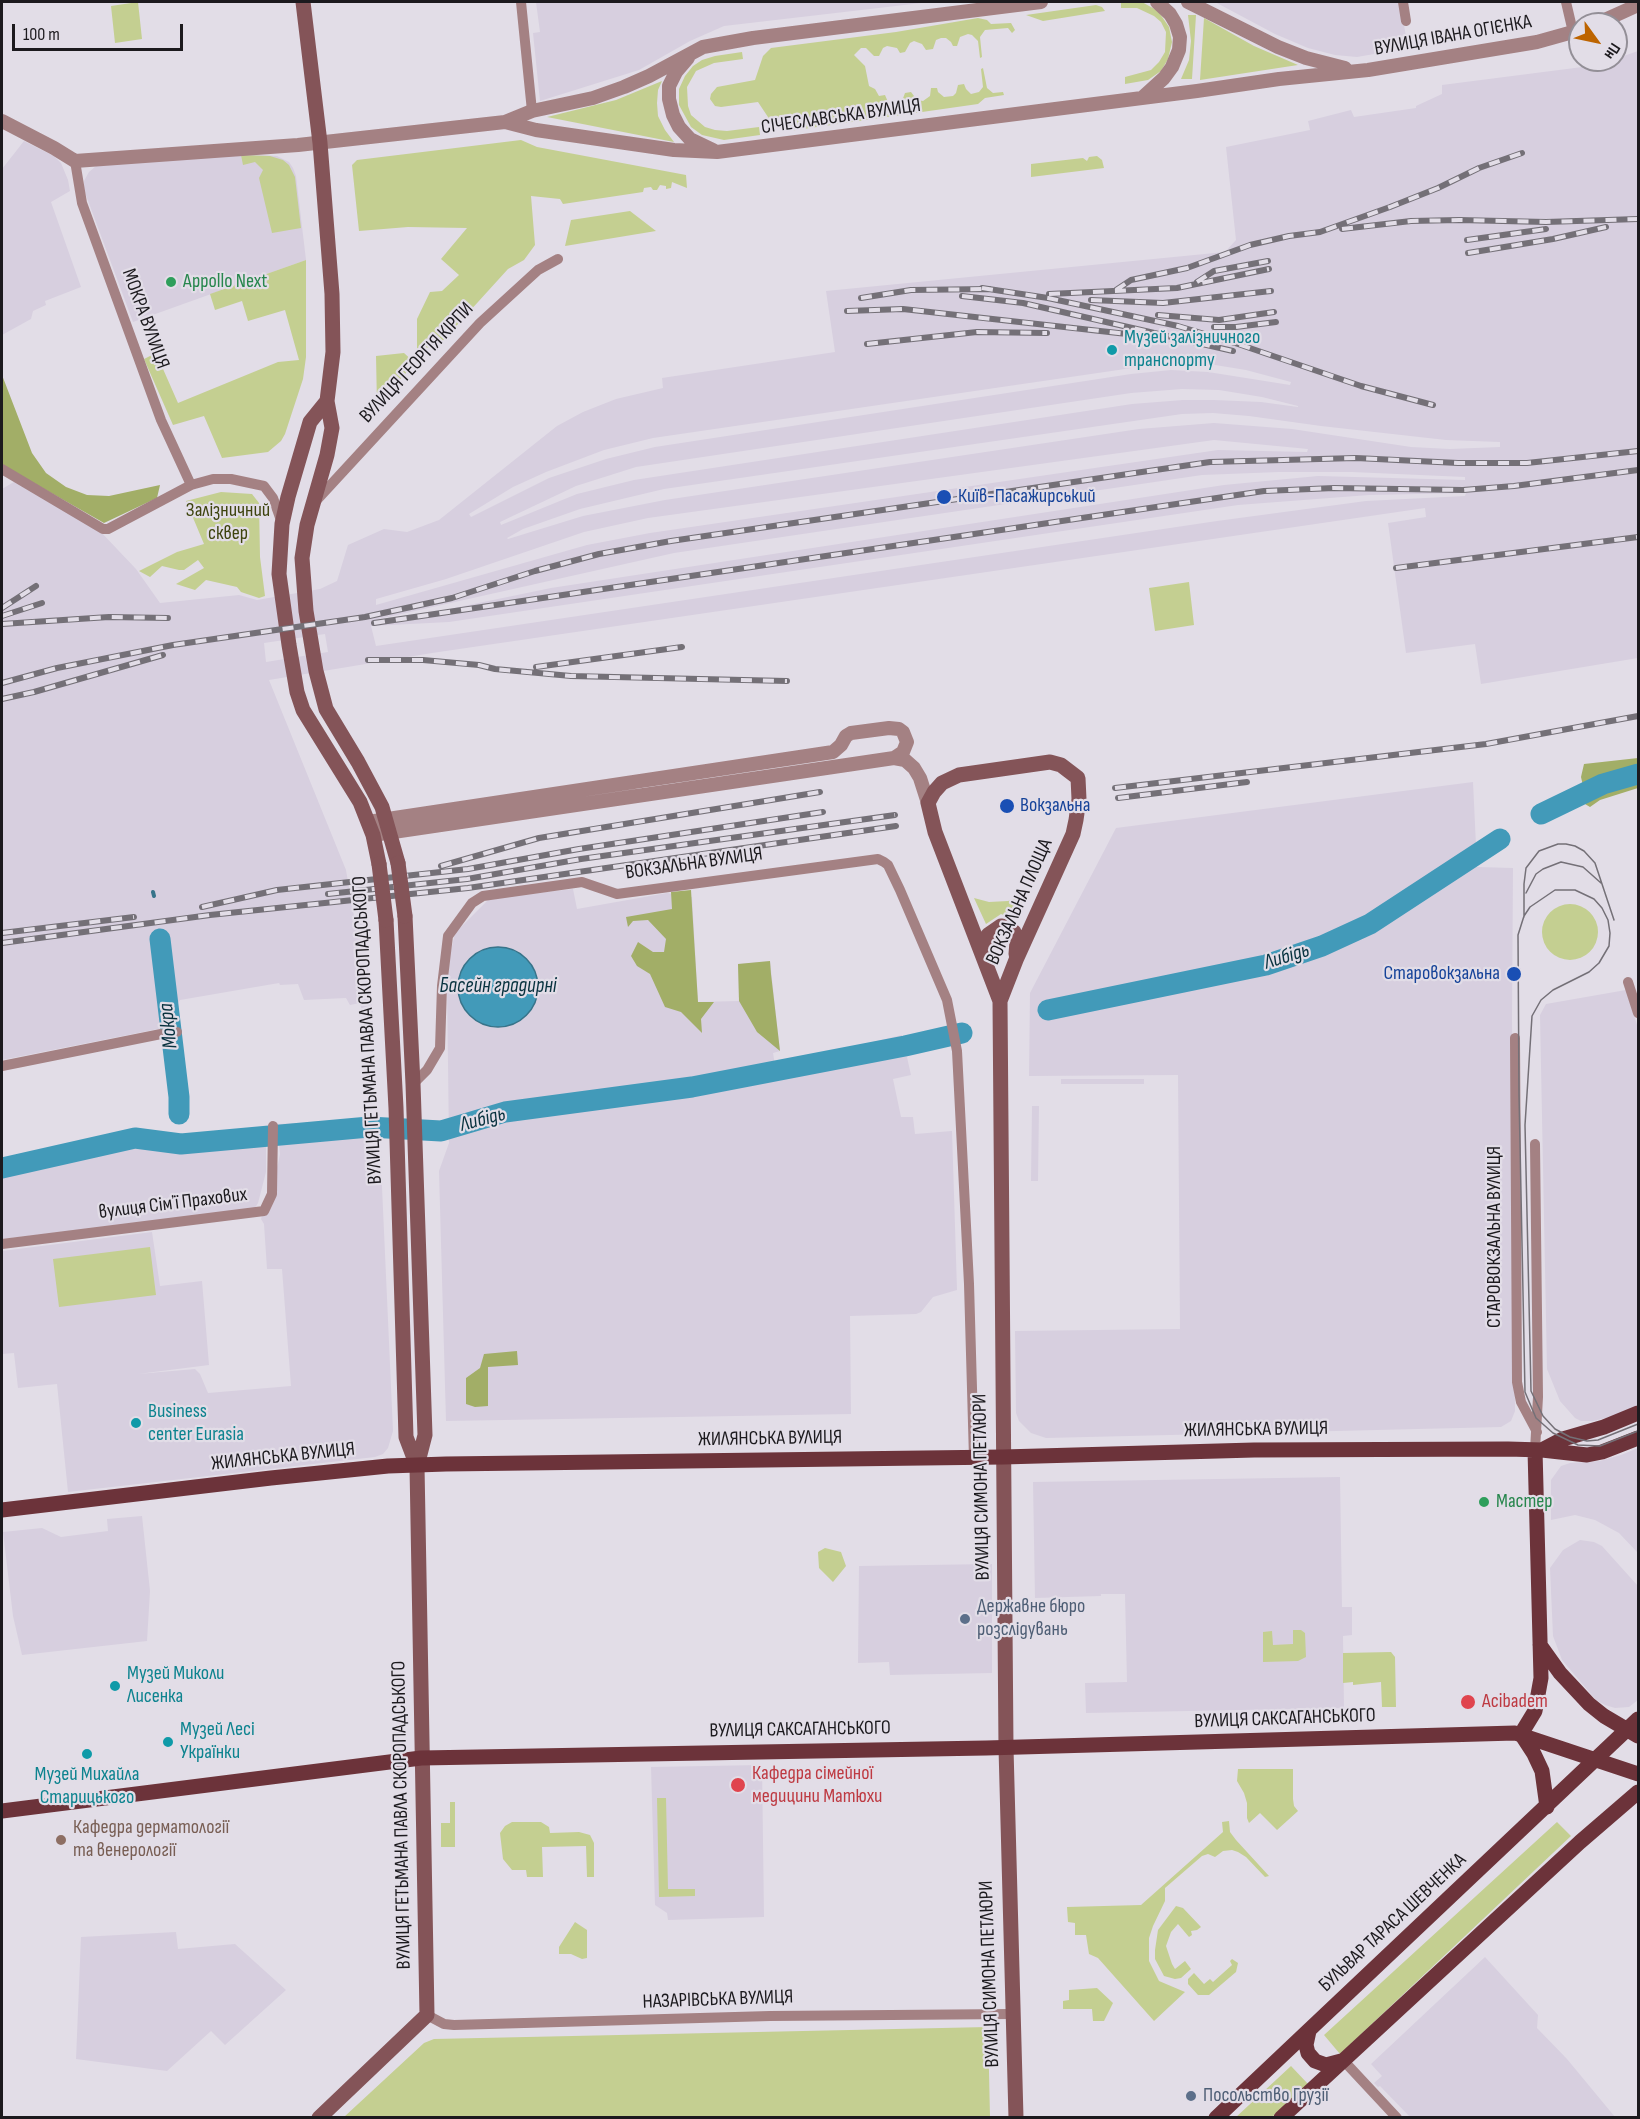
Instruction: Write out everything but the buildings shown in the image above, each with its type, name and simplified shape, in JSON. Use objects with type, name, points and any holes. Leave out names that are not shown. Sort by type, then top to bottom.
[{"type":"main road","points":[[303,2],[320,143],[332,294],[333,352],[327,400]]},
{"type":"main road","name":"ВУЛИЦЯ ГЕТЬМАНА ПАВЛА СКОРОПАДСЬКОГО","points":[[327,400],[332,428],[302,558],[306,611],[316,671],[326,709],[364,772],[389,826],[398,863],[405,916],[425,1435],[417,1466],[427,2015]]},
{"type":"main road","name":"ВУЛИЦЯ ГЕТЬМАНА ПАВЛА СКОРОПАДСЬКОГО","points":[[327,400],[310,422],[282,524],[279,561],[297,692],[303,710],[348,780],[370,829],[379,864],[386,920],[396,1108],[406,1437],[417,1466]]},
{"type":"main road","name":"ВОКЗАЛЬНА ПЛОЩА","points":[[1050,762],[1061,765],[1078,778],[1078,809],[1073,834],[1000,1000],[935,832],[927,799],[942,783],[959,775],[1050,762]]},
{"type":"main road","points":[[987,965],[985,947],[988,935],[1001,926],[1008,927],[1014,932],[1017,941],[1016,960]]},
{"type":"main road","name":"ВУЛИЦЯ СИМОНА ПЕТЛЮРИ","points":[[1000,1000],[1006,1748],[1016,2118]]},
{"type":"main road","name":"ЖИЛЯНСЬКА ВУЛИЦЯ","points":[[1538,1450],[1638,1413]]},
{"type":"main road","name":"ЖИЛЯНСЬКА ВУЛИЦЯ","points":[[2,1510],[388,1466],[892,1457],[974,1458],[1254,1450],[1538,1450],[1587,1455],[1602,1452],[1638,1438]]},
{"type":"main road","name":"СТАРОВОКЗАЛЬНА ВУЛИЦЯ","points":[[1521,1734],[1538,1702],[1541,1678],[1538,1450]]},
{"type":"main road","points":[[1540,1645],[1560,1673],[1589,1704],[1633,1733]]},
{"type":"main road","name":"БУЛЬВАР ТАРАСА ШЕВЧЕНКА","points":[[1216,2118],[1598,1759],[1633,1733],[1638,1719]]},
{"type":"main road","name":"ВУЛИЦЯ САКСАГАНСЬКОГО","points":[[2,1811],[421,1758],[1006,1748],[1515,1733],[1638,1774]]},
{"type":"main road","points":[[1521,1734],[1542,1771],[1547,1807]]},
{"type":"main road","points":[[1281,2118],[1580,1842],[1638,1792]]},
{"type":"main road","points":[[319,2118],[427,2015]]},
{"type":"main road","points":[[1309,2031],[1306,2045],[1314,2061],[1326,2065],[1343,2060]]},
{"type":"street","points":[[521,2],[532,111]]},
{"type":"street","points":[[505,122],[532,111],[594,98],[624,87],[649,76],[693,51],[720,43],[1041,2]]},
{"type":"street","points":[[1142,98],[1164,78],[1179,50],[1180,37],[1176,24],[1170,14],[1157,2]]},
{"type":"street","points":[[1188,2],[1278,47],[1306,58],[1326,64],[1368,70]]},
{"type":"street","points":[[1403,2],[1406,21]]},
{"type":"street","points":[[1621,12],[1638,4]]},
{"type":"street","name":"ВУЛИЦЯ ІВАНА ОГІЄНКА","points":[[1368,70],[1537,42],[1568,33]]},
{"type":"street","points":[[693,51],[676,72],[669,86],[673,116],[679,128],[690,139],[717,152]]},
{"type":"street","name":"СІЧЕСЛАВСЬКА ВУЛИЦЯ","points":[[320,143],[505,122],[536,130],[674,150],[717,152],[1279,79],[1368,70]]},
{"type":"street","points":[[2,121],[75,161],[320,143]]},
{"type":"street","name":"МОКРА ВУЛИЦЯ","points":[[75,161],[82,203],[161,420],[191,485]]},
{"type":"street","name":"ВУЛИЦЯ ГЕОРГІЯ КІРПИ","points":[[314,504],[480,323],[538,270],[558,259]]},
{"type":"street","points":[[2,469],[108,529],[191,485],[213,479],[231,479],[264,486],[273,498],[282,524]]},
{"type":"street","points":[[370,829],[833,752],[851,733],[894,728],[903,732],[907,742],[903,752],[894,758]]},
{"type":"street","points":[[841,745],[846,759],[856,762]]},
{"type":"street","points":[[389,826],[894,758],[911,763],[920,778],[927,799]]},
{"type":"street","name":"ВОКЗАЛЬНА ВУЛИЦЯ","points":[[413,1084],[427,1070],[440,1048],[442,986],[448,936],[472,903],[483,896],[582,882],[617,894],[878,859],[888,865],[934,968],[947,1000],[957,1051]]},
{"type":"street","points":[[1628,982],[1638,1013]]},
{"type":"street","points":[[2,1066],[162,1034]]},
{"type":"street","name":"СТАРОВОКЗАЛЬНА ВУЛИЦЯ","points":[[1515,1038],[1517,1382],[1521,1402],[1537,1432]]},
{"type":"street","name":"ВУЛИЦЯ СИМОНА ПЕТЛЮРИ","points":[[957,1051],[974,1458]]},
{"type":"street","name":"вулиця Сімʼї Прахових","points":[[2,1244],[264,1211],[272,1194],[273,1126]]},
{"type":"street","name":"СТАРОВОКЗАЛЬНА ВУЛИЦЯ","points":[[1535,1144],[1538,1450]]},
{"type":"street","name":"НАЗАРІВСЬКА ВУЛИЦЯ","points":[[427,2015],[444,2024],[454,2025],[770,2016],[1012,2014]]},
{"type":"street","points":[[1343,2060],[1397,2118]]},
{"type":"shaded area","points":[[536,2],[930,2],[724,26],[690,41],[639,70],[540,101],[533,33],[540,32]]},
{"type":"shaded area","points":[[1215,2],[1400,2],[1408,48],[1357,57],[1335,55],[1308,48],[1275,34]]},
{"type":"shaded area","points":[[1638,51],[1638,658],[1481,684],[1475,644],[1406,653],[1388,523],[1426,517],[1425,508],[432,653],[269,680],[346,870],[354,916],[362,916],[373,1013],[362,1011],[360,1003],[350,1005],[346,998],[304,1000],[298,984],[280,985],[279,983],[180,1000],[163,1028],[2,1060],[2,489],[19,479],[99,530],[136,569],[160,603],[239,595],[257,600],[320,589],[337,581],[348,545],[384,529],[407,532],[439,520],[557,426],[583,412],[616,399],[663,388],[662,378],[835,352],[826,291],[1225,252],[1236,240],[1226,147],[1310,130],[1308,121],[1351,110],[1354,117],[1416,108],[1442,94],[1442,85],[1568,69],[1568,72],[1628,72],[1628,54]],"holes":[[[1173,362],[1209,364],[1246,370],[1291,382],[1290,385],[1208,372],[1171,370],[1131,374],[655,447],[606,459],[549,478],[471,517],[469,514],[513,487],[546,472],[604,450],[653,438]],[[1182,389],[1219,390],[1262,397],[1298,407],[1261,402],[1214,400],[1132,404],[634,480],[577,494],[501,525],[500,522],[576,486],[636,467],[1131,393]],[[1213,413],[1249,416],[1446,440],[1500,442],[1500,447],[1450,449],[1411,447],[1292,429],[1214,423],[1139,429],[665,500],[583,516],[507,538],[523,529],[580,509],[664,489],[1182,414]],[[1214,440],[1308,449],[1307,452],[1218,450],[650,533],[587,545],[376,605],[376,599],[446,579],[584,532],[648,518]],[[1352,472],[1465,477],[1465,480],[1318,476],[1224,485],[551,588],[378,622],[379,619],[674,553],[1202,475]],[[1466,493],[1465,496],[1366,501],[1217,521],[376,646],[371,626],[449,622],[1238,505],[1369,495]],[[325,634],[328,652],[266,662],[264,643]]]},
{"type":"shaded area","points":[[24,141],[54,156],[61,163],[68,180],[70,191],[51,202],[81,287],[45,301],[46,305],[33,311],[31,319],[2,335],[2,169]]},
{"type":"shaded area","points":[[238,154],[277,156],[289,162],[293,168],[296,176],[306,260],[133,322],[84,190],[84,181],[89,172],[96,166]]},
{"type":"shaded area","points":[[1473,782],[1477,867],[1513,868],[1515,1411],[1511,1421],[1501,1427],[1046,1438],[1031,1433],[1019,1421],[1016,1413],[1015,1331],[1180,1329],[1178,1075],[1029,1076],[1030,993],[1116,828]]},
{"type":"shaded area","points":[[573,889],[577,909],[667,893],[692,897],[698,1002],[739,1001],[738,964],[770,961],[780,1051],[773,1053],[775,1065],[902,1035],[911,1075],[893,1079],[901,1117],[913,1117],[915,1134],[952,1131],[957,1290],[933,1297],[921,1312],[916,1314],[850,1316],[851,1414],[446,1421],[439,1171],[449,1143],[447,984],[448,964],[455,933],[490,898]]},
{"type":"shaded area","points":[[1626,990],[1638,1028],[1638,1406],[1614,1416],[1581,1421],[1575,1418],[1560,1401],[1547,1369],[1540,1015],[1546,1004]]},
{"type":"shaded area","points":[[1061,1079],[1144,1079],[1144,1084],[1061,1084]]},
{"type":"shaded area","points":[[1032,1106],[1039,1106],[1038,1181],[1031,1181]]},
{"type":"shaded area","points":[[364,1120],[376,1125],[378,1164],[381,1165],[393,1431],[388,1448],[383,1454],[375,1457],[68,1492],[57,1384],[18,1388],[14,1353],[2,1354],[2,1251],[152,1232],[160,1286],[202,1281],[209,1365],[138,1374],[195,1369],[200,1374],[208,1393],[291,1386],[282,1269],[267,1269],[264,1224],[261,1219],[280,1154],[277,1124]]},
{"type":"shaded area","points":[[140,1142],[188,1151],[266,1143],[266,1172],[258,1203],[255,1208],[249,1210],[2,1239],[2,1175]]},
{"type":"shaded area","points":[[1638,1448],[1638,1553],[1619,1533],[1595,1520],[1575,1515],[1551,1520],[1551,1480],[1561,1466],[1570,1463],[1600,1461]]},
{"type":"shaded area","points":[[1340,1477],[1342,1607],[1352,1607],[1352,1635],[1343,1636],[1344,1708],[1086,1713],[1085,1683],[1127,1682],[1125,1594],[1035,1598],[1033,1482]]},
{"type":"shaded area","points":[[142,1516],[150,1591],[147,1641],[22,1655],[13,1616],[3,1532],[42,1528],[61,1537],[108,1531],[107,1519]]},
{"type":"shaded area","points":[[1580,1540],[1602,1546],[1638,1586],[1638,1700],[1629,1707],[1615,1708],[1596,1700],[1562,1660],[1553,1636],[1550,1568],[1563,1550]]},
{"type":"shaded area","points":[[992,1564],[992,1673],[890,1675],[889,1662],[858,1663],[859,1566]]},
{"type":"shaded area","points":[[762,1765],[764,1917],[668,1920],[667,1913],[655,1905],[651,1767]]},
{"type":"shaded area","points":[[176,1932],[178,1949],[235,1944],[286,1990],[225,2045],[211,2031],[167,2071],[76,2059],[81,1937]]},
{"type":"shaded area","points":[[1485,1957],[1538,2015],[1537,2028],[1567,2059],[1615,2117],[1410,2117],[1380,2086],[1374,2083],[1382,2076],[1371,2064]]},
{"type":"green space","points":[[138,2],[142,39],[115,43],[111,6]]},
{"type":"green space","points":[[1121,2],[1142,2],[1158,11],[1169,27],[1172,42],[1168,59],[1161,71],[1148,80],[1125,84],[1125,77],[1151,70],[1159,62],[1165,52],[1166,32],[1161,22],[1154,16],[1137,8],[1121,8]]},
{"type":"green space","points":[[1096,5],[1105,11],[1043,21],[1026,15]]},
{"type":"green space","points":[[1188,15],[1196,15],[1192,79],[1181,79],[1189,60],[1191,41]]},
{"type":"green space","points":[[978,18],[987,20],[991,24],[1011,23],[1015,30],[1012,33],[1008,28],[985,30],[980,37],[982,57],[980,58],[978,41],[968,34],[960,37],[957,46],[953,46],[946,38],[941,38],[936,40],[933,49],[926,50],[922,44],[914,41],[910,43],[905,52],[900,53],[897,48],[887,46],[883,48],[879,56],[874,56],[866,48],[861,48],[854,55],[865,66],[869,86],[875,89],[879,96],[885,95],[888,102],[896,105],[902,101],[905,93],[911,92],[917,100],[923,101],[930,96],[931,88],[937,88],[944,97],[953,96],[958,85],[964,84],[971,94],[979,92],[983,87],[981,69],[983,68],[987,88],[993,93],[1003,92],[1004,95],[985,98],[978,104],[789,131],[772,123],[758,102],[721,107],[715,106],[710,99],[717,87],[755,80],[763,56],[771,48],[896,32]]},
{"type":"green space","points":[[1204,18],[1254,46],[1298,65],[1200,80]]},
{"type":"green space","points":[[742,52],[743,59],[714,63],[696,71],[687,87],[688,106],[691,115],[705,127],[727,131],[759,127],[760,135],[724,140],[702,135],[691,127],[679,105],[679,89],[685,76],[702,60]]},
{"type":"green space","points":[[662,81],[658,90],[658,116],[674,142],[547,117],[616,100]]},
{"type":"green space","points":[[521,140],[537,147],[686,175],[687,188],[672,182],[671,188],[666,189],[666,186],[660,185],[657,190],[651,187],[644,188],[643,192],[563,204],[560,199],[531,196],[535,245],[524,260],[508,269],[438,346],[417,349],[417,319],[430,292],[442,291],[459,275],[441,259],[467,228],[408,227],[359,231],[352,165],[357,160]]},
{"type":"green space","points":[[241,155],[270,156],[283,160],[289,165],[295,177],[301,228],[272,233],[259,178],[263,170],[255,162],[243,165]]},
{"type":"green space","points":[[1097,156],[1102,160],[1104,168],[1031,177],[1031,164],[1083,158],[1087,161],[1089,157]]},
{"type":"green space","points":[[630,211],[656,231],[565,246],[571,220]]},
{"type":"green space","points":[[306,260],[306,357],[303,379],[285,434],[281,441],[268,452],[222,458],[204,416],[173,425],[144,359],[156,353],[178,403],[278,362],[299,360],[285,310],[248,321],[242,301],[215,310],[210,294]]},
{"type":"green space","points":[[404,353],[415,363],[377,405],[376,356]]},
{"type":"green space","points":[[2,375],[32,453],[46,473],[66,487],[87,495],[109,496],[160,485],[157,498],[104,523],[2,465]]},
{"type":"green space","name":"Залізничний сквер","points":[[221,492],[252,494],[259,503],[260,557],[265,596],[259,598],[241,592],[237,587],[206,580],[195,590],[176,584],[204,568],[198,560],[184,570],[162,566],[150,577],[139,571],[177,552],[204,544],[186,501]]},
{"type":"green space","points":[[1189,582],[1194,625],[1155,631],[1149,588]]},
{"type":"green space","points":[[1638,758],[1638,788],[1600,800],[1590,807],[1585,804],[1581,777],[1584,764]]},
{"type":"green space","points":[[691,890],[698,1002],[714,1002],[701,1019],[702,1033],[681,1012],[665,1007],[650,974],[637,966],[631,956],[638,942],[653,952],[664,952],[666,939],[648,920],[633,921],[628,927],[626,917],[672,909],[671,892]]},
{"type":"green space","points":[[1026,894],[1016,920],[1001,914],[986,924],[974,898],[989,902],[1008,901]]},
{"type":"green space","points":[[1570,904],[1585,909],[1593,917],[1598,932],[1593,947],[1585,955],[1570,960],[1555,955],[1547,947],[1542,932],[1547,917],[1555,909]]},
{"type":"green space","points":[[168,937],[176,1006],[174,1029],[161,1032],[153,952],[158,955],[161,951],[159,939]]},
{"type":"green space","points":[[770,961],[780,1051],[757,1032],[739,1001],[738,964]]},
{"type":"green space","points":[[150,1247],[156,1295],[59,1307],[53,1259]]},
{"type":"green space","points":[[517,1351],[518,1365],[488,1367],[488,1406],[475,1407],[466,1404],[466,1378],[480,1368],[484,1354]]},
{"type":"green space","points":[[825,1548],[841,1552],[846,1566],[833,1582],[819,1568],[818,1552]]},
{"type":"green space","points":[[1293,1630],[1301,1630],[1305,1633],[1306,1657],[1298,1661],[1263,1662],[1263,1632],[1272,1631],[1273,1645],[1293,1644]]},
{"type":"green space","points":[[1391,1652],[1395,1657],[1396,1707],[1382,1707],[1381,1682],[1353,1685],[1353,1682],[1343,1683],[1343,1653]]},
{"type":"green space","points":[[1238,1769],[1293,1769],[1293,1799],[1298,1811],[1277,1830],[1260,1813],[1249,1823],[1247,1803],[1237,1781]]},
{"type":"green space","points":[[657,1798],[666,1798],[668,1889],[695,1889],[695,1896],[659,1897]]},
{"type":"green space","points":[[450,1802],[455,1802],[455,1847],[441,1847],[441,1823],[450,1823]]},
{"type":"green space","points":[[1229,1821],[1230,1832],[1269,1876],[1265,1877],[1238,1852],[1223,1851],[1215,1857],[1208,1854],[1202,1856],[1165,1888],[1165,1901],[1149,1938],[1149,1961],[1159,1981],[1185,1992],[1154,2021],[1098,1958],[1089,1954],[1086,1935],[1075,1935],[1075,1923],[1068,1922],[1067,1907],[1141,1905],[1223,1832],[1222,1822]]},
{"type":"green space","points":[[512,1822],[541,1822],[549,1827],[550,1833],[579,1832],[590,1835],[594,1843],[594,1877],[587,1877],[586,1846],[542,1847],[543,1877],[527,1877],[526,1870],[512,1870],[503,1859],[500,1833]]},
{"type":"green space","points":[[1557,1822],[1571,1836],[1340,2054],[1324,2035]]},
{"type":"green space","points":[[1176,1906],[1183,1908],[1201,1927],[1191,1931],[1192,1935],[1189,1937],[1178,1924],[1171,1932],[1166,1946],[1172,1964],[1175,1969],[1185,1961],[1191,1969],[1181,1978],[1175,1979],[1164,1976],[1155,1959],[1155,1950],[1158,1930]]},
{"type":"green space","points":[[575,1922],[587,1930],[587,1958],[559,1954],[559,1947]]},
{"type":"green space","points":[[1232,1959],[1238,1963],[1236,1972],[1209,1995],[1198,1995],[1188,1984],[1188,1979],[1194,1973],[1204,1984],[1210,1979],[1213,1982],[1232,1965],[1230,1961]]},
{"type":"green space","points":[[1097,1988],[1113,2003],[1104,2021],[1093,2021],[1092,2009],[1063,2009],[1063,2001],[1069,2000],[1069,1990]]},
{"type":"green space","points":[[988,2027],[990,2117],[344,2117],[424,2043],[434,2039]]},
{"type":"green space","points":[[1291,2066],[1308,2084],[1272,2117],[1235,2118]]},
{"type":"water","name":"Басейн градирні","points":[[490,947],[506,947],[527,958],[538,979],[538,995],[527,1016],[506,1027],[490,1027],[476,1021],[464,1009],[458,995],[458,979],[464,965],[476,953]]},
{"type":"waterway","name":"Либідь","points":[[1541,814],[1603,784],[1638,774]]},
{"type":"waterway","name":"Либідь","points":[[1048,1010],[1266,965],[1322,946],[1370,924],[1500,839]]},
{"type":"waterway","name":"Мокра","points":[[153,892],[154,896]]},
{"type":"waterway","name":"Мокра","points":[[160,939],[179,1097],[179,1114]]},
{"type":"waterway","name":"Либідь","points":[[2,1168],[135,1138],[181,1144],[369,1127],[441,1131],[505,1112],[692,1087],[962,1033]]},
{"type":"tram line","points":[[1524,917],[1526,868],[1539,851],[1558,844],[1566,844],[1584,851],[1595,863],[1614,920]]},
{"type":"tram line","points":[[1526,893],[1536,874],[1561,862],[1583,867],[1601,883]]},
{"type":"tram line","points":[[1638,1424],[1598,1440],[1587,1441],[1570,1437],[1555,1429],[1543,1416],[1531,1391],[1525,1125],[1532,1016],[1541,1000],[1553,990],[1589,972],[1599,963],[1609,946],[1610,933],[1608,920],[1594,899],[1575,890],[1555,890],[1530,907],[1524,916],[1518,935],[1525,1392],[1536,1418],[1553,1433],[1578,1445],[1600,1446],[1638,1431]]},
{"type":"railway","points":[[1116,290],[1131,280],[1187,268],[1250,245],[1320,232],[1390,207],[1438,188],[1479,168],[1522,153]]},
{"type":"railway","points":[[1342,229],[1411,221],[1546,222],[1638,219]]},
{"type":"railway","points":[[1468,253],[1553,239],[1606,227]]},
{"type":"railway","points":[[1467,240],[1546,229]]},
{"type":"railway","points":[[1197,282],[1214,271],[1268,261]]},
{"type":"railway","points":[[1049,294],[1177,288],[1269,269]]},
{"type":"railway","points":[[982,288],[1048,298],[1178,326],[1361,386],[1433,405]]},
{"type":"railway","points":[[861,298],[911,290],[990,289]]},
{"type":"railway","points":[[1091,300],[1163,303],[1271,291]]},
{"type":"railway","points":[[962,296],[1023,303],[1233,351]]},
{"type":"railway","points":[[847,311],[903,309],[1127,334]]},
{"type":"railway","points":[[1158,315],[1219,320],[1274,312]]},
{"type":"railway","points":[[1214,327],[1276,322]]},
{"type":"railway","points":[[867,344],[977,332],[1047,333]]},
{"type":"railway","points":[[2,683],[57,668],[173,645],[365,617],[452,598],[535,571],[599,554],[671,541],[1210,462],[1356,458],[1458,463],[1527,463],[1638,451]]},
{"type":"railway","points":[[374,623],[1264,491],[1334,488],[1463,490],[1514,486],[1638,470]]},
{"type":"railway","points":[[1396,568],[1638,537]]},
{"type":"railway","points":[[2,608],[36,586]]},
{"type":"railway","points":[[2,616],[42,603]]},
{"type":"railway","points":[[2,624],[109,617],[168,618]]},
{"type":"railway","points":[[536,667],[682,647]]},
{"type":"railway","points":[[2,699],[163,655]]},
{"type":"railway","points":[[368,660],[423,660],[571,676],[787,681]]},
{"type":"railway","points":[[1115,788],[1486,744],[1638,716]]},
{"type":"railway","points":[[1118,798],[1247,782]]},
{"type":"railway","points":[[441,866],[539,838],[820,792]]},
{"type":"railway","points":[[202,907],[277,890],[468,869],[579,849],[823,812]]},
{"type":"railway","points":[[328,894],[467,879],[581,859],[895,815]]},
{"type":"railway","points":[[2,943],[210,915],[468,888],[896,826]]},
{"type":"railway","points":[[2,933],[134,917]]},
{"type":"place","name":"Appollo Next","points":[[171,282]]},
{"type":"place","name":"Музей залізничного транспорту","points":[[1112,350]]},
{"type":"place","name":"Київ-Пасажирський","points":[[944,497]]},
{"type":"place","name":"Вокзальна","points":[[1007,806]]},
{"type":"place","name":"Старовокзальна","points":[[1514,974]]},
{"type":"place","name":"Business center Eurasia","points":[[136,1423]]},
{"type":"place","name":"Мастер","points":[[1484,1502]]},
{"type":"place","name":"Державне бюро розслідувань","points":[[965,1619]]},
{"type":"place","name":"Музей Миколи Лисенка","points":[[115,1686]]},
{"type":"place","name":"Acibadem","points":[[1468,1702]]},
{"type":"place","name":"Музей Лесі Українки","points":[[168,1742]]},
{"type":"place","name":"Музей Михайла Старицького","points":[[87,1754]]},
{"type":"place","name":"Кафедра сімейної медицини Матюхи","points":[[738,1785]]},
{"type":"place","name":"Кафедра дерматології та венерології","points":[[61,1840]]},
{"type":"place","name":"Посольство Грузії","points":[[1191,2096]]}]
